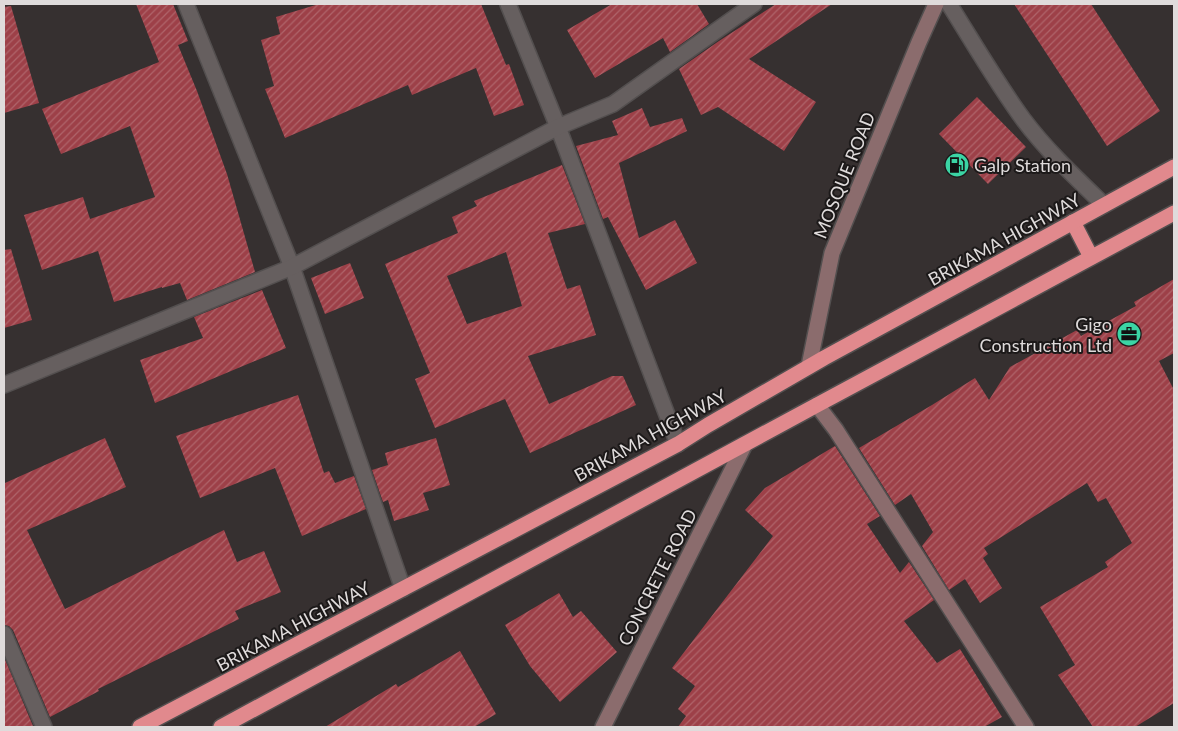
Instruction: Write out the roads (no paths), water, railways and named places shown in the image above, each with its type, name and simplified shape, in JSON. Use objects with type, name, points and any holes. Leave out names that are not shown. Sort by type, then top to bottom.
[{"type":"highway","name":"BRIKAMA HIGHWAY","points":[[140,727],[678,444],[708,424],[809,366],[1174,167]]},
{"type":"highway","points":[[221,727],[1174,213]]},
{"type":"highway","points":[[1073,222],[1091,257]]},
{"type":"street","points":[[186,4],[292,267],[403,589]]},
{"type":"street","points":[[508,4],[558,127],[678,444]]},
{"type":"street","points":[[4,385],[292,267],[558,127],[613,104],[754,4]]},
{"type":"street","name":"MOSQUE ROAD","points":[[809,366],[832,254],[936,4]]},
{"type":"street","points":[[948,4],[1024,120],[1056,158],[1104,205]]},
{"type":"street","points":[[817,405],[836,430],[1026,727]]},
{"type":"street","name":"CONCRETE ROAD","points":[[603,727],[745,444]]},
{"type":"street","points":[[4,634],[44,727]]},
{"type":"place","name":"Galp Station","points":[[957,165]]},
{"type":"place","name":"Gigo Construction Ltd","points":[[1129,334]]}]
